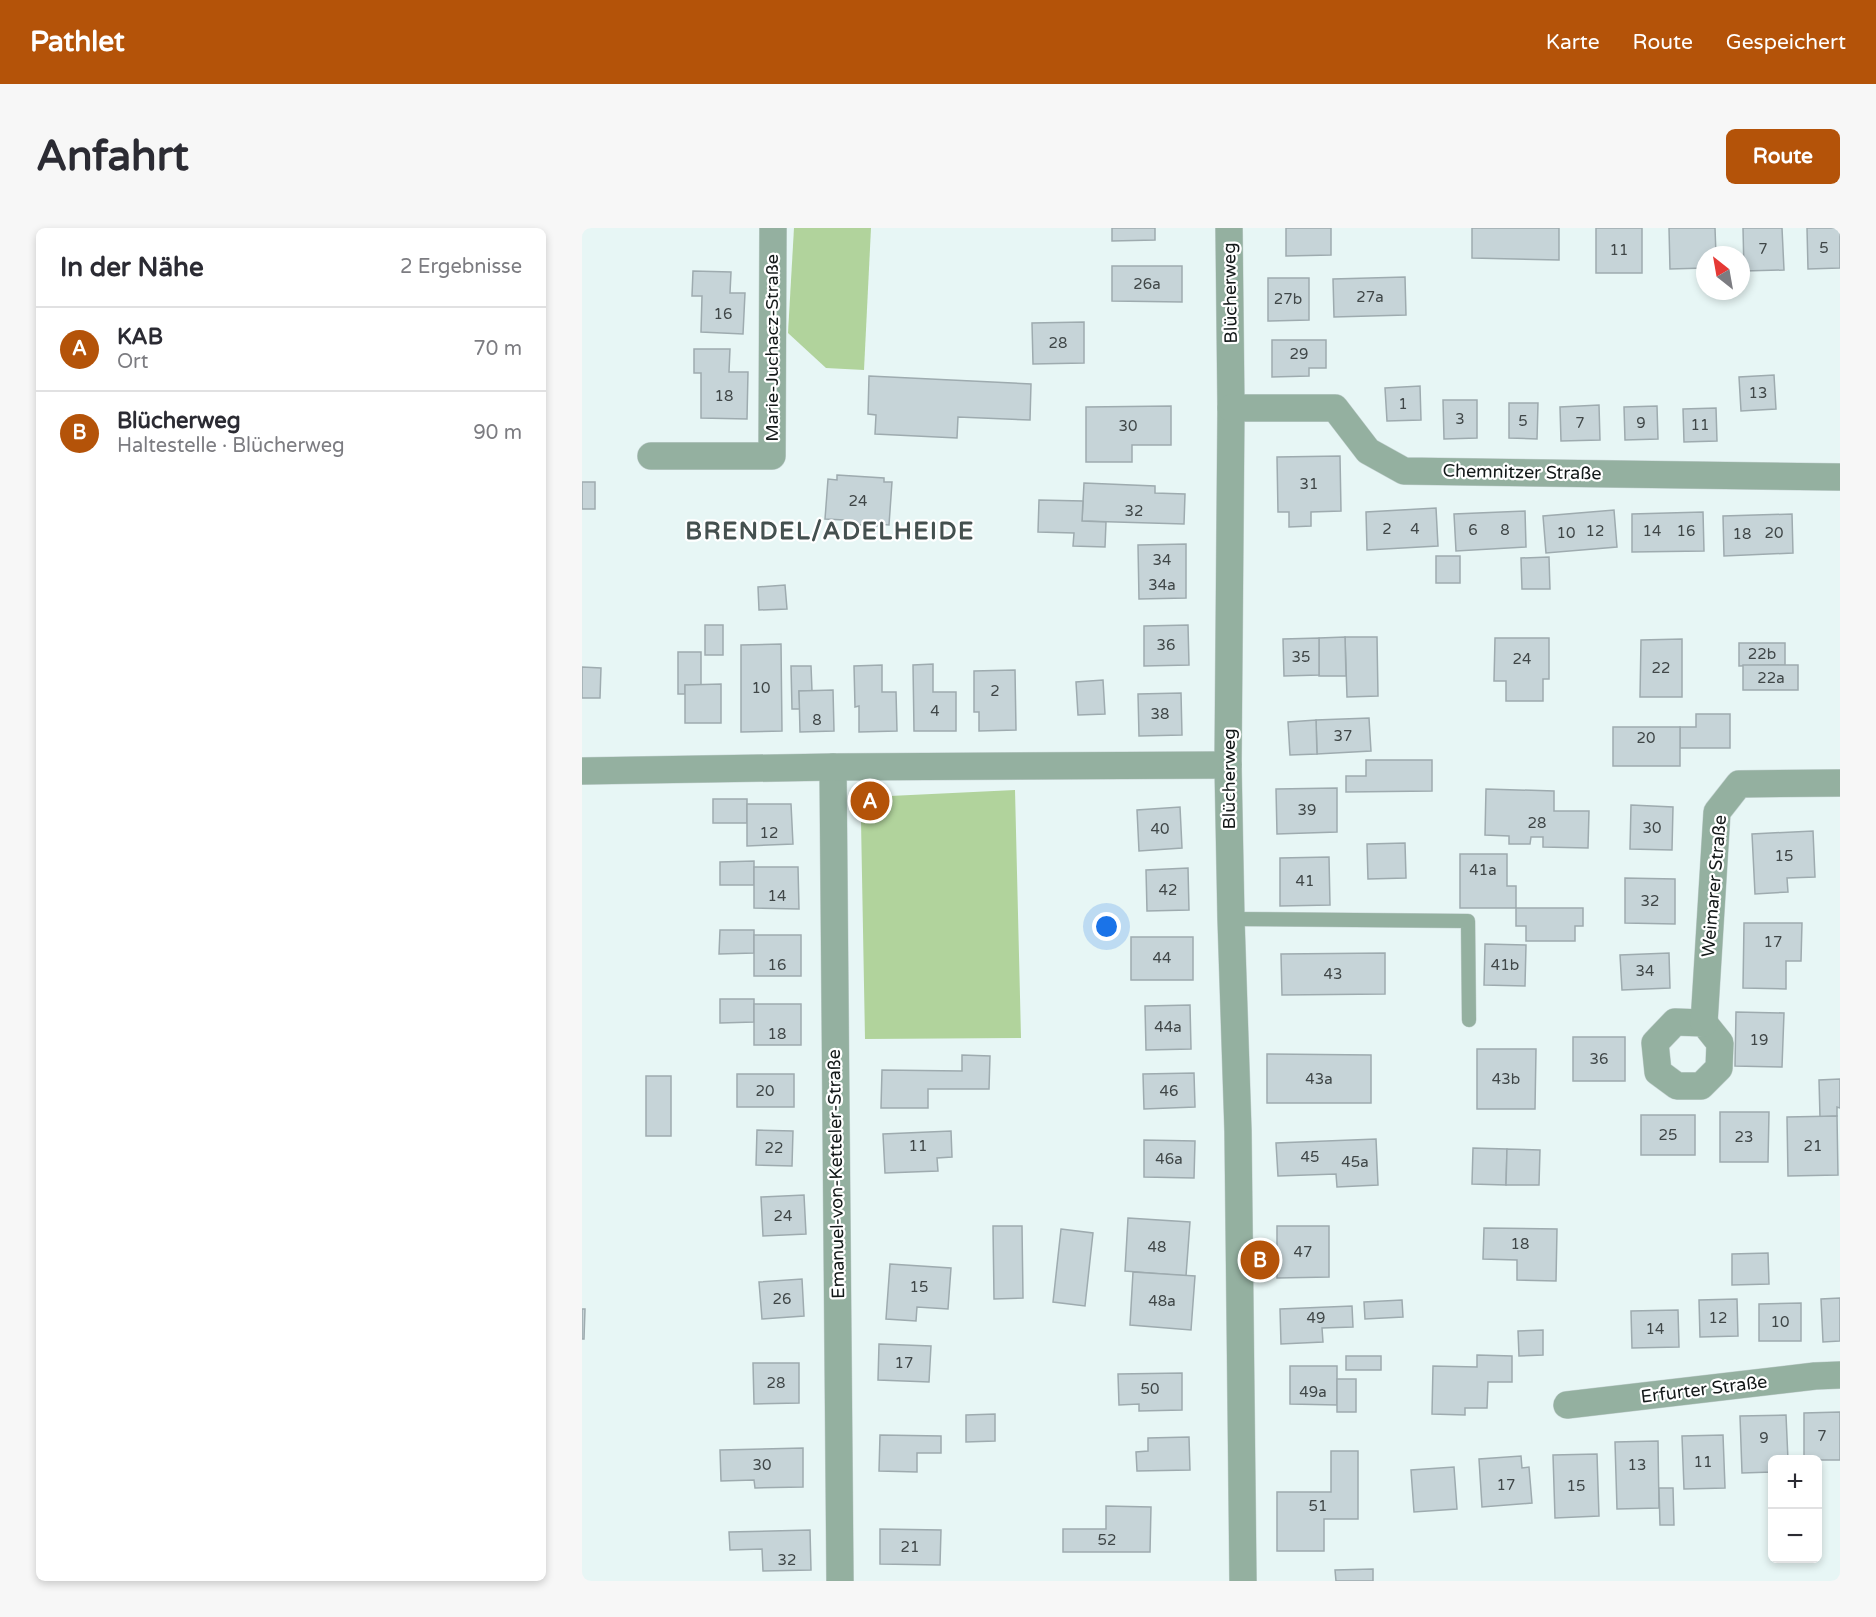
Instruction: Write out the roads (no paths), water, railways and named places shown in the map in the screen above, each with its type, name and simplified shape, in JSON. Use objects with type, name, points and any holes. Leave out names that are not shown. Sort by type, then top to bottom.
[{"type":"street","name":"Marie-Juchacz-Straße","points":[[651,456],[772,456],[773,228]]},
{"type":"street","name":"Blücherweg","points":[[1229,228],[1231,408],[1228,765],[1238,1131],[1243,1581]]},
{"type":"street","name":"Chemnitzer Straße","points":[[1231,408],[1335,408],[1368,451],[1404,471],[1840,477]]},
{"type":"street","points":[[582,771],[1228,765]]},
{"type":"street","name":"Emanuel-von-Ketteler-Straße","points":[[833,767],[840,1581]]},
{"type":"street","name":"Weimarer Straße","points":[[1704,1023],[1717,812],[1739,784],[1840,783]]},
{"type":"street","name":"Erfurter Straße","points":[[1568,1405],[1840,1375]]},
{"type":"lane","points":[[1231,919],[1468,921],[1469,1020]]},
{"type":"place","name":"KAB","points":[[870,801]]},
{"type":"place","name":"Blücherweg","points":[[1260,1260]]},
{"type":"district","name":"BRENDEL/ADELHEIDE","points":[[830,531]]}]
